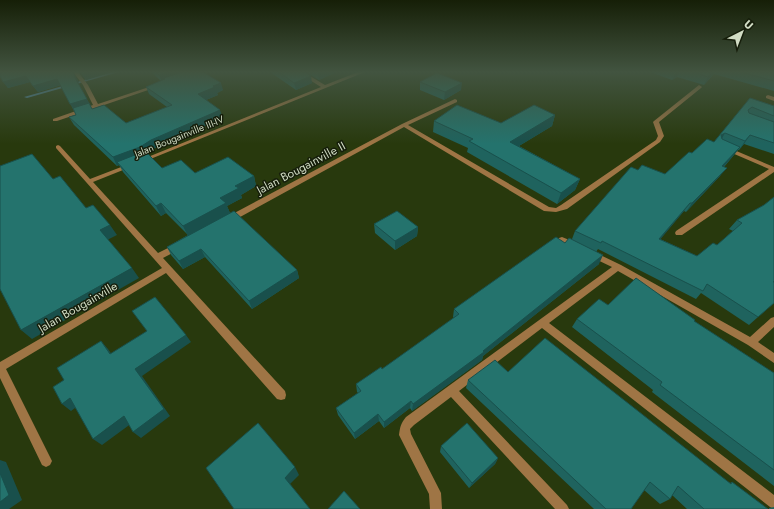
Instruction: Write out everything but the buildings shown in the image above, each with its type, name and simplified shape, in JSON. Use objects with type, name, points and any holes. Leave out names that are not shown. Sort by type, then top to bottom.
[{"type":"street","points":[[91,96],[96,106]]},
{"type":"street","points":[[55,120],[128,96]]},
{"type":"street","name":"Jalan Bougainville III-IV","points":[[90,181],[304,96]]},
{"type":"street","points":[[404,125],[547,208],[556,210],[564,207],[658,141],[661,136],[656,122],[687,96]]},
{"type":"street","name":"Jalan Bougainville II","points":[[222,223],[404,125],[455,101]]},
{"type":"street","points":[[719,145],[774,169]]},
{"type":"street","points":[[58,147],[281,395]]},
{"type":"street","points":[[679,233],[774,169]]},
{"type":"street","points":[[562,240],[618,267],[751,342],[774,359]]},
{"type":"street","points":[[158,257],[186,242]]},
{"type":"street","points":[[436,509],[435,493],[405,435],[405,427],[410,421],[453,391],[618,267]]},
{"type":"street","name":"Jalan Bougainville","points":[[0,367],[168,268]]},
{"type":"street","points":[[751,342],[774,322]]},
{"type":"street","points":[[542,323],[774,503]]},
{"type":"street","points":[[0,367],[46,461]]},
{"type":"street","points":[[453,391],[563,509]]},
{"type":"waterway","points":[[26,97],[31,96]]}]
